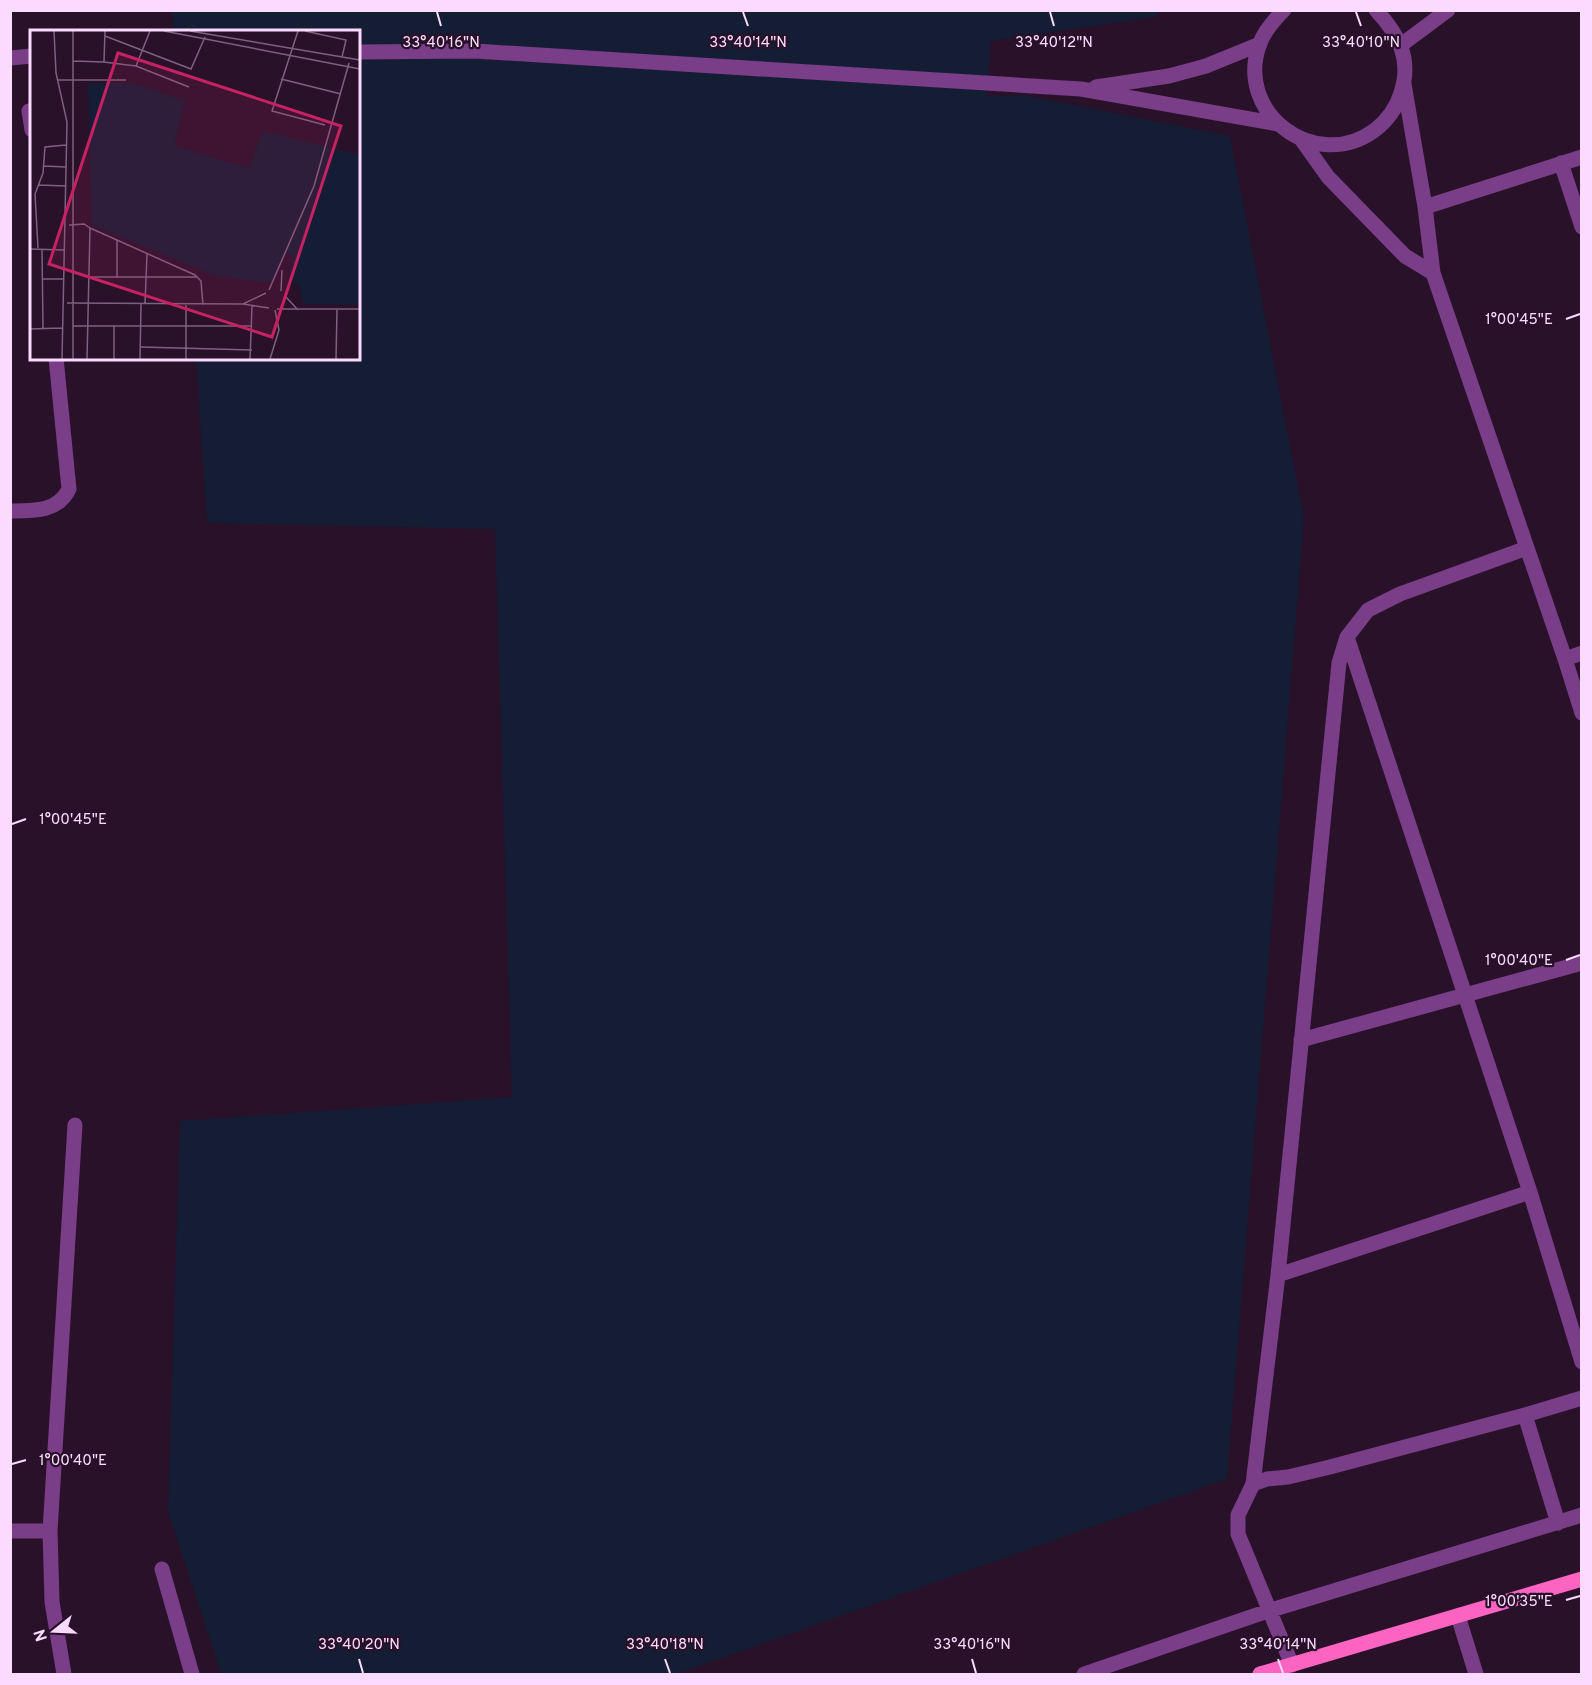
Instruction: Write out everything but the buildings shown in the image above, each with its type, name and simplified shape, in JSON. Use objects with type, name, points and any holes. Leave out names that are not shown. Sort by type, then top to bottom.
[{"type":"main road","points":[[1260,1674],[1581,1579]]},
{"type":"street","points":[[1284,10],[1270,25],[1260,44],[1255,65],[1256,87],[1265,107],[1278,124],[1300,139],[1322,145],[1345,144],[1366,136],[1384,123],[1397,105],[1404,84]]},
{"type":"street","points":[[1376,10],[1392,28]]},
{"type":"street","points":[[1387,10],[1392,28],[1401,45],[1405,64],[1404,84],[1425,207],[1433,273],[1565,659],[1581,713]]},
{"type":"street","points":[[1401,45],[1448,10]]},
{"type":"street","points":[[1081,89],[1169,76],[1206,66],[1260,44]]},
{"type":"street","points":[[360,52],[475,51],[1081,89],[1278,124]]},
{"type":"street","points":[[10,57],[30,57]]},
{"type":"street","points":[[1300,139],[1328,177],[1397,248],[1405,256],[1433,273]]},
{"type":"street","points":[[1425,207],[1581,157]]},
{"type":"street","points":[[1561,164],[1581,227]]},
{"type":"street","points":[[10,511],[55,506],[64,498],[69,489],[56,360]]},
{"type":"street","points":[[1292,1665],[1238,1534],[1238,1515],[1253,1484],[1278,1275],[1339,663],[1347,637],[1368,610],[1400,594],[1527,548]]},
{"type":"street","points":[[1347,637],[1530,1192],[1581,1362]]},
{"type":"street","points":[[1565,659],[1581,653]]},
{"type":"street","points":[[1301,1040],[1581,963]]},
{"type":"street","points":[[64,1674],[52,1602],[50,1531],[75,1125]]},
{"type":"street","points":[[1278,1275],[1530,1192]]},
{"type":"street","points":[[1253,1484],[1330,1467],[1581,1398]]},
{"type":"street","points":[[1525,1415],[1558,1523]]},
{"type":"street","points":[[1084,1674],[1268,1611],[1581,1517]]},
{"type":"street","points":[[10,1531],[50,1531]]},
{"type":"street","points":[[162,1569],[192,1674]]},
{"type":"street","points":[[1458,1616],[1476,1674]]},
{"type":"shaded area","points":[[172,11],[1159,11],[1156,17],[991,41],[987,96],[1023,95],[1230,136],[1304,518],[1227,1479],[677,1674],[221,1674],[168,1511],[180,1121],[512,1097],[495,529],[207,523],[196,360],[360,360],[360,30],[174,30]]}]
